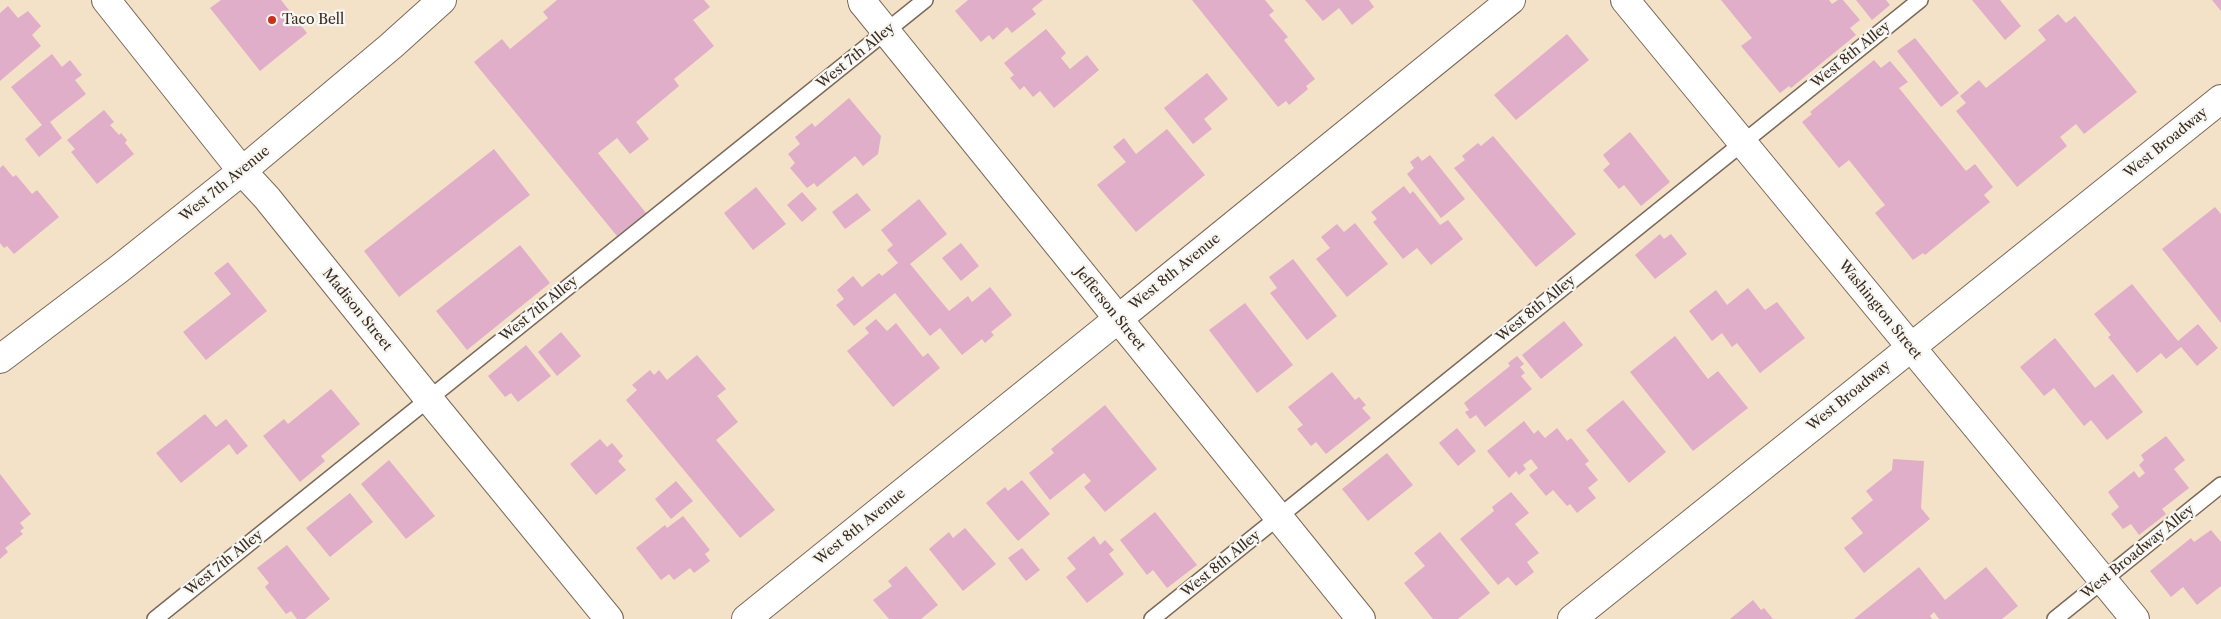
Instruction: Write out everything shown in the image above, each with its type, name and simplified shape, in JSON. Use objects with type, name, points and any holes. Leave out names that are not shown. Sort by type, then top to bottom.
[{"type":"street","name":"Madison Street","points":[[106,0],[242,171],[267,198],[609,619]]},
{"type":"street","name":"West 7th Avenue","points":[[0,359],[119,269],[242,171],[391,46],[442,0]]},
{"type":"street","name":"West 8th Avenue","points":[[746,619],[1511,0]]},
{"type":"street","name":"Washington Street","points":[[1625,0],[2135,619]]},
{"type":"street","name":"Jefferson Street","points":[[861,1],[1361,619]]},
{"type":"street","name":"West Broadway","points":[[1572,619],[2221,98]]},
{"type":"lane","name":"West 7th Alley","points":[[155,619],[925,0]]},
{"type":"lane","name":"West 8th Alley","points":[[1152,619],[1920,0]]},
{"type":"lane","name":"West Broadway Alley","points":[[2055,619],[2221,485]]},
{"type":"building","points":[[221,0],[281,0],[307,33],[260,71],[210,8]]},
{"type":"building","points":[[557,0],[704,0],[710,7],[693,20],[714,46],[674,79],[679,86],[636,122],[649,139],[630,154],[617,138],[598,153],[646,213],[617,236],[474,62],[502,39],[510,49],[548,18],[543,12]]},
{"type":"building","points":[[968,0],[1043,0],[1032,9],[1036,14],[1012,33],[1007,27],[993,40],[989,35],[981,42],[955,11]]},
{"type":"building","points":[[1192,0],[1265,0],[1274,11],[1269,15],[1288,37],[1284,40],[1315,79],[1306,86],[1308,89],[1289,105],[1286,101],[1278,107]]},
{"type":"building","points":[[1305,0],[1369,0],[1374,7],[1352,25],[1339,8],[1323,21]]},
{"type":"building","points":[[1721,0],[1829,0],[1832,4],[1838,0],[1843,0],[1860,20],[1850,28],[1856,35],[1791,88],[1789,86],[1780,93],[1741,46],[1752,38]]},
{"type":"building","points":[[1856,0],[1886,0],[1890,5],[1872,20]]},
{"type":"building","points":[[1972,0],[2000,0],[2021,26],[2005,40]]},
{"type":"building","points":[[2212,0],[2221,0],[2221,11]]},
{"type":"building","points":[[8,6],[18,18],[28,11],[41,26],[32,35],[41,46],[0,81],[0,13]]},
{"type":"building","points":[[2058,14],[2066,23],[2075,16],[2137,92],[2084,134],[2076,124],[2060,137],[2067,146],[2017,187],[1956,111],[1966,103],[1960,96],[1979,80],[1986,88],[2046,40],[2038,30]]},
{"type":"building","points":[[1046,29],[1066,53],[1061,58],[1070,69],[1087,55],[1099,70],[1054,108],[1040,91],[1033,97],[1024,86],[1020,90],[1010,78],[1014,75],[1004,63]]},
{"type":"building","points":[[1567,34],[1589,60],[1516,120],[1494,95]]},
{"type":"building","points":[[1915,38],[1959,93],[1941,107],[1897,51]]},
{"type":"building","points":[[52,54],[62,67],[70,60],[82,75],[75,80],[86,94],[50,122],[62,138],[39,157],[25,139],[42,125],[11,87]]},
{"type":"building","points":[[1874,60],[1881,68],[1890,61],[1908,82],[1899,88],[1966,171],[1975,164],[1993,187],[1984,195],[1990,202],[1925,255],[1923,253],[1913,260],[1875,213],[1885,205],[1849,160],[1839,168],[1802,122],[1812,114],[1810,112]]},
{"type":"building","points":[[1207,73],[1228,99],[1204,119],[1212,129],[1193,144],[1164,108]]},
{"type":"building","points":[[849,98],[881,136],[878,154],[863,166],[855,156],[817,187],[814,183],[807,188],[790,168],[795,163],[788,154],[800,144],[795,137],[812,123],[815,127]]},
{"type":"building","points":[[104,110],[114,122],[110,125],[119,135],[121,133],[127,140],[125,143],[134,154],[97,184],[71,152],[75,149],[67,140]]},
{"type":"building","points":[[1167,129],[1205,175],[1136,232],[1097,185],[1126,162],[1113,147],[1124,138],[1136,154]]},
{"type":"building","points":[[1630,132],[1670,182],[1641,206],[1624,185],[1619,189],[1603,170],[1610,164],[1603,155]]},
{"type":"building","points":[[1493,136],[1576,234],[1536,267],[1454,168],[1465,160],[1462,156],[1478,143],[1481,146]]},
{"type":"building","points":[[494,149],[530,195],[399,297],[364,251]]},
{"type":"building","points":[[1430,155],[1465,199],[1441,218],[1407,174],[1414,168],[1410,162],[1418,156],[1422,161]]},
{"type":"building","points":[[3,165],[13,177],[16,175],[32,194],[37,190],[59,217],[14,254],[7,246],[4,248],[0,243],[0,168]]},
{"type":"building","points":[[1404,186],[1410,194],[1413,191],[1440,225],[1448,220],[1463,239],[1431,265],[1417,248],[1403,259],[1373,222],[1377,219],[1371,212]]},
{"type":"building","points":[[756,187],[786,224],[753,250],[724,213]]},
{"type":"building","points":[[802,192],[817,209],[802,222],[787,205]]},
{"type":"building","points":[[857,193],[871,210],[845,229],[832,212]]},
{"type":"building","points":[[919,199],[947,234],[910,264],[949,311],[968,296],[972,302],[990,287],[1012,315],[991,332],[994,335],[985,343],[982,339],[962,355],[940,328],[930,336],[895,293],[854,326],[836,305],[844,299],[837,290],[853,276],[862,287],[879,273],[882,276],[898,263],[887,250],[893,245],[881,230]]},
{"type":"building","points":[[2215,207],[2221,214],[2221,323],[2162,249]]},
{"type":"building","points":[[1355,223],[1388,264],[1347,297],[1316,259],[1330,248],[1321,237],[1337,224],[1344,232]]},
{"type":"building","points":[[1660,234],[1664,239],[1671,234],[1687,254],[1655,279],[1635,255]]},
{"type":"building","points":[[961,243],[979,266],[961,281],[942,258]]},
{"type":"building","points":[[520,245],[550,283],[467,350],[436,311]]},
{"type":"building","points":[[1293,259],[1337,316],[1307,340],[1270,293],[1277,288],[1269,277]]},
{"type":"building","points":[[228,262],[267,311],[206,360],[183,332],[231,294],[214,273]]},
{"type":"building","points":[[2132,284],[2178,341],[2198,324],[2218,348],[2197,366],[2181,347],[2166,359],[2161,353],[2137,373],[2108,337],[2111,335],[2094,314]]},
{"type":"building","points":[[1748,288],[1765,310],[1777,302],[1805,338],[1760,373],[1737,343],[1732,347],[1722,333],[1712,341],[1689,311],[1716,290],[1727,305]]},
{"type":"building","points":[[1245,303],[1293,365],[1257,393],[1209,330]]},
{"type":"building","points":[[876,319],[887,331],[896,323],[923,357],[928,353],[940,368],[893,407],[847,351],[869,333],[865,328]]},
{"type":"building","points":[[1564,321],[1583,345],[1541,379],[1522,355]]},
{"type":"building","points":[[561,332],[581,356],[557,376],[538,352]]},
{"type":"building","points":[[1675,336],[1708,379],[1718,371],[1748,408],[1693,451],[1630,372]]},
{"type":"building","points":[[2055,338],[2095,388],[2113,374],[2143,412],[2107,440],[2091,420],[2084,426],[2054,388],[2044,396],[2020,367]]},
{"type":"building","points":[[526,345],[551,376],[518,402],[511,393],[505,397],[488,376]]},
{"type":"building","points":[[697,355],[726,389],[717,396],[738,422],[716,440],[775,510],[740,538],[626,400],[637,390],[632,385],[650,370],[654,375],[659,370],[667,380]]},
{"type":"building","points":[[1517,356],[1524,364],[1520,367],[1525,373],[1521,376],[1532,389],[1485,427],[1476,415],[1470,419],[1465,412],[1469,410],[1464,403],[1510,366],[1508,363]]},
{"type":"building","points":[[1332,372],[1355,400],[1359,397],[1366,405],[1362,408],[1371,418],[1326,454],[1316,442],[1311,446],[1297,429],[1303,425],[1288,407]]},
{"type":"building","points":[[331,389],[360,424],[321,456],[325,461],[300,482],[263,436],[284,419],[288,424]]},
{"type":"building","points":[[1623,400],[1666,452],[1629,483],[1586,430]]},
{"type":"building","points":[[1105,405],[1157,469],[1105,512],[1084,487],[1091,481],[1084,473],[1050,500],[1029,473],[1054,453],[1051,449]]},
{"type":"building","points":[[205,414],[216,427],[226,419],[248,446],[237,455],[229,444],[181,483],[156,453]]},
{"type":"building","points":[[1524,421],[1534,434],[1538,430],[1545,438],[1557,428],[1567,441],[1571,438],[1589,461],[1585,464],[1598,480],[1588,488],[1596,498],[1577,513],[1570,504],[1567,506],[1553,490],[1546,496],[1529,475],[1538,468],[1531,459],[1523,465],[1526,469],[1519,475],[1516,471],[1509,478],[1487,451]]},
{"type":"building","points":[[1457,428],[1476,451],[1458,466],[1439,443]]},
{"type":"building","points":[[2166,436],[2185,460],[2174,469],[2189,488],[2162,509],[2166,514],[2139,535],[2131,524],[2123,529],[2111,514],[2119,507],[2108,492],[2134,471],[2139,478],[2145,473],[2139,465],[2144,460],[2141,455]]},
{"type":"building","points":[[600,439],[607,447],[612,443],[623,456],[618,461],[626,470],[596,495],[570,464]]},
{"type":"building","points":[[1387,453],[1413,485],[1368,521],[1342,489]]},
{"type":"building","points":[[1893,459],[1924,461],[1921,508],[1930,519],[1864,573],[1844,548],[1863,533],[1851,518],[1873,500],[1866,491],[1892,470]]},
{"type":"building","points":[[389,460],[435,516],[406,539],[361,484]]},
{"type":"building","points":[[0,474],[31,514],[20,523],[24,528],[20,531],[23,534],[5,548],[8,552],[0,559]]},
{"type":"building","points":[[1022,480],[1050,514],[1018,541],[986,503],[1005,487],[1008,491]]},
{"type":"building","points":[[676,481],[693,501],[671,519],[655,499]]},
{"type":"building","points":[[1511,492],[1529,513],[1515,524],[1539,553],[1527,562],[1534,572],[1516,586],[1508,577],[1498,585],[1460,539],[1494,511],[1492,507]]},
{"type":"building","points":[[350,493],[373,522],[330,557],[306,528]]},
{"type":"building","points":[[1155,512],[1197,565],[1167,588],[1153,570],[1147,575],[1120,540]]},
{"type":"building","points":[[683,516],[710,550],[705,554],[710,561],[694,573],[690,568],[674,580],[669,574],[661,580],[636,548],[665,525],[667,528]]},
{"type":"building","points":[[965,528],[996,564],[963,591],[929,549],[949,532],[953,538]]},
{"type":"building","points":[[2211,530],[2221,542],[2221,586],[2197,605],[2183,587],[2171,597],[2150,571],[2191,538],[2194,542]]},
{"type":"building","points":[[1440,532],[1490,593],[1458,619],[1433,619],[1404,583],[1425,566],[1414,553]]},
{"type":"building","points":[[1094,536],[1100,545],[1105,540],[1114,550],[1109,554],[1124,574],[1087,603],[1066,577],[1076,569],[1067,558]]},
{"type":"building","points":[[287,545],[330,599],[305,619],[297,619],[291,611],[286,614],[265,587],[269,583],[257,568]]},
{"type":"building","points":[[1022,548],[1040,570],[1026,581],[1008,558]]},
{"type":"building","points":[[906,566],[938,605],[921,619],[889,619],[873,600],[892,586],[888,581]]},
{"type":"building","points":[[1919,567],[1945,600],[1986,567],[2018,606],[2002,619],[1939,619],[1934,612],[1930,616],[1932,619],[1854,619]]},
{"type":"building","points":[[1753,600],[1761,610],[1764,608],[1773,619],[1730,619]]},
{"type":"place","name":"Taco Bell","points":[[272,20]]}]
